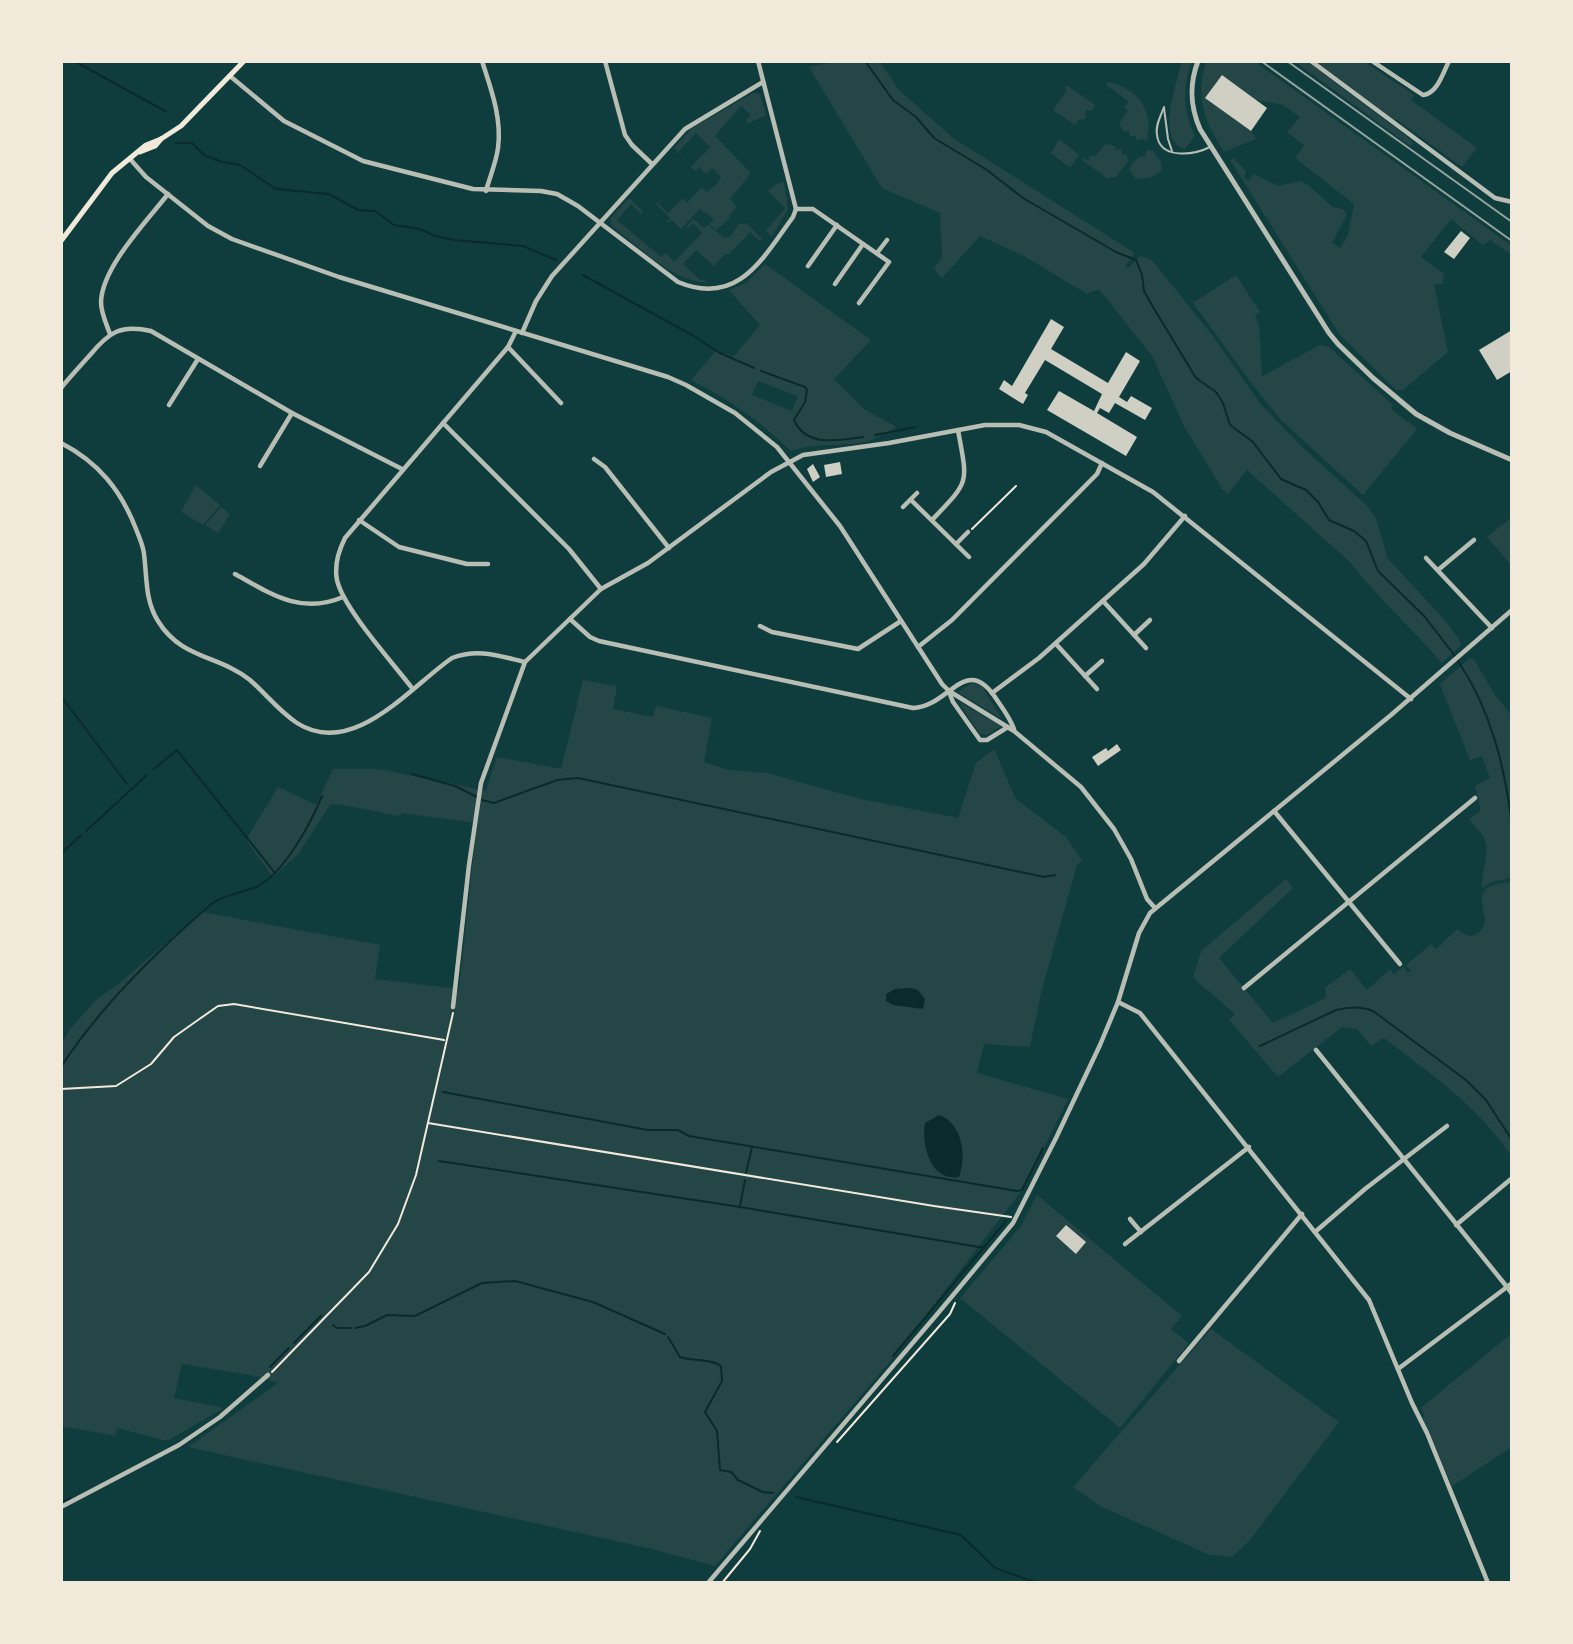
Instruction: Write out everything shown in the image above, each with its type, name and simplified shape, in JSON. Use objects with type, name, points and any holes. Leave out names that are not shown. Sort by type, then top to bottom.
[{"type":"main road","points":[[61,241],[106,179],[146,145],[161,139],[192,117],[244,61]]},
{"type":"street","points":[[482,61],[495,101],[499,136],[486,191]]},
{"type":"street","points":[[605,61],[625,135],[652,164]]},
{"type":"street","points":[[230,75],[284,121],[363,161],[486,191],[541,191],[557,194],[578,206],[678,282],[703,288],[720,288],[738,282],[759,264],[796,209],[758,61]]},
{"type":"street","points":[[1198,61],[1193,74],[1191,93],[1193,113],[1211,147],[1329,333],[1373,378],[1416,414],[1450,433],[1512,460]]},
{"type":"street","points":[[1311,61],[1495,198],[1512,202]]},
{"type":"street","points":[[1372,61],[1423,95],[1433,92],[1449,61]]},
{"type":"street","points":[[522,333],[546,285],[685,129],[763,82]]},
{"type":"street","points":[[130,159],[146,177],[208,226],[232,239],[339,277],[621,362],[687,385],[750,423],[776,447],[840,526],[942,684],[1014,731],[1070,776],[1099,808],[1124,846],[1147,899],[1155,908]]},
{"type":"street","points":[[110,334],[101,302],[106,280],[168,194]]},
{"type":"street","points":[[796,209],[813,209],[889,262],[859,303]]},
{"type":"street","points":[[808,266],[837,225]]},
{"type":"street","points":[[877,253],[887,240]]},
{"type":"street","points":[[835,284],[863,244]]},
{"type":"street","points":[[61,388],[110,334],[125,328],[151,331],[292,413],[402,469]]},
{"type":"street","points":[[412,688],[343,597],[338,581],[337,559],[345,538],[359,520],[508,347],[516,331]]},
{"type":"street","points":[[508,347],[561,403]]},
{"type":"street","points":[[169,405],[198,359]]},
{"type":"street","points":[[260,466],[292,413]]},
{"type":"street","points":[[443,422],[569,549],[601,589]]},
{"type":"street","points":[[453,1007],[479,792],[525,662],[601,589],[648,563],[714,512],[788,462],[812,453],[847,450],[985,425],[1034,428],[1153,492],[1411,699]]},
{"type":"street","points":[[932,520],[963,485],[964,466],[958,430]]},
{"type":"street","points":[[61,443],[91,463],[119,491],[144,551],[146,586],[151,606],[169,636],[183,648],[244,675],[299,724],[315,731],[341,732],[360,726],[378,716],[452,658],[465,653],[479,652],[525,662]]},
{"type":"street","points":[[594,459],[605,467],[668,548]]},
{"type":"street","points":[[918,647],[952,620],[1097,474],[1102,463]]},
{"type":"street","points":[[903,507],[917,493]]},
{"type":"street","points":[[911,499],[968,557]]},
{"type":"street","points":[[992,693],[1015,679],[1103,601],[1157,551],[1185,516]]},
{"type":"street","points":[[359,520],[399,547],[467,564],[488,564]]},
{"type":"street","points":[[956,544],[968,533]]},
{"type":"street","points":[[1438,570],[1474,540]]},
{"type":"street","points":[[1426,558],[1492,628]]},
{"type":"street","points":[[235,574],[278,598],[289,601],[306,604],[343,597]]},
{"type":"street","points":[[1103,601],[1146,648]]},
{"type":"street","points":[[708,1583],[990,1253],[1016,1218],[1118,1002],[1145,919],[1155,908],[1411,699],[1512,610]]},
{"type":"street","points":[[570,619],[598,641],[913,708],[923,707],[967,681],[976,679],[987,685],[1014,731]]},
{"type":"street","points":[[760,626],[772,632],[858,649],[901,621]]},
{"type":"street","points":[[1134,635],[1150,621]]},
{"type":"street","points":[[1056,644],[1097,689]]},
{"type":"street","points":[[1085,676],[1102,661]]},
{"type":"street","points":[[949,691],[953,702],[980,740],[987,740],[1008,727]]},
{"type":"street","points":[[1244,988],[1475,798]]},
{"type":"street","points":[[1274,811],[1400,964]]},
{"type":"street","points":[[1118,1002],[1140,1013],[1249,1147],[1374,1308],[1488,1583]]},
{"type":"street","points":[[1316,1050],[1512,1294]]},
{"type":"street","points":[[1315,1232],[1365,1189],[1447,1126]]},
{"type":"street","points":[[1125,1244],[1249,1147]]},
{"type":"street","points":[[1456,1225],[1511,1179]]},
{"type":"street","points":[[1179,1361],[1302,1214]]},
{"type":"street","points":[[1130,1219],[1140,1232]]},
{"type":"street","points":[[1398,1369],[1512,1283]]},
{"type":"street","points":[[61,1507],[179,1445],[220,1417],[268,1376]]},
{"type":"lane","points":[[1172,152],[1164,107],[1157,123],[1157,137],[1162,146],[1172,152],[1183,155],[1196,154],[1211,147]]},
{"type":"path","points":[[968,533],[1016,485]]},
{"type":"path","points":[[61,1089],[116,1086],[151,1064],[174,1037],[218,1006],[234,1003],[445,1040]]},
{"type":"path","points":[[268,1376],[369,1272],[398,1224],[416,1175],[453,1007]]},
{"type":"path","points":[[428,1123],[1016,1218]]},
{"type":"path","points":[[834,1445],[844,1437],[950,1314],[955,1301]]},
{"type":"path","points":[[722,1583],[750,1549],[762,1529]]},
{"type":"shaded area","points":[[839,61],[879,61],[899,90],[953,138],[1135,253],[1125,266],[1128,268],[1140,256],[1152,260],[1212,335],[1260,403],[1298,443],[1366,505],[1376,518],[1388,559],[1443,618],[1461,645],[1442,663],[1351,563],[1247,470],[1228,494],[1223,490],[1185,428],[1152,356],[1099,289],[1087,294],[1024,256],[980,236],[942,278],[934,269],[942,257],[940,213],[882,188],[809,67]]},
{"type":"shaded area","points":[[1182,61],[1192,61],[1185,99],[1195,136],[1185,149],[1176,144],[1171,135],[1170,123],[1170,110]]},
{"type":"shaded area","points":[[1206,61],[1254,61],[1512,246],[1512,255],[1490,240],[1483,245],[1451,219],[1421,257],[1444,274],[1442,284],[1434,285],[1448,352],[1403,390],[1396,390],[1340,335],[1230,160],[1233,158],[1246,171],[1244,176],[1248,181],[1254,174],[1278,186],[1301,181],[1333,207],[1342,209],[1347,214],[1332,243],[1340,248],[1348,235],[1354,204],[1295,158],[1304,145],[1287,132],[1300,117],[1283,105],[1256,100],[1222,75],[1206,98],[1251,131],[1256,139],[1224,152],[1203,109],[1201,87]]},
{"type":"shaded area","points":[[1294,61],[1307,61],[1406,136],[1412,141],[1412,147]]},
{"type":"shaded area","points":[[1315,61],[1363,61],[1414,95],[1411,100],[1477,148],[1462,167],[1396,119],[1394,121]]},
{"type":"shaded area","points":[[1108,82],[1128,90],[1142,103],[1148,120],[1147,141],[1136,140],[1135,136],[1130,136],[1129,131],[1124,132],[1119,123],[1128,110],[1124,107],[1129,102],[1106,85]]},
{"type":"shaded area","points":[[1067,85],[1095,105],[1092,111],[1086,110],[1085,119],[1078,120],[1075,125],[1053,110],[1067,90]]},
{"type":"shaded area","points":[[753,93],[760,94],[766,115],[749,123],[746,120],[751,115],[741,106],[715,136],[751,173],[730,199],[737,207],[730,218],[716,230],[709,224],[714,219],[700,209],[681,229],[672,220],[668,223],[670,218],[656,204],[664,196],[658,203],[668,213],[683,198],[687,203],[702,187],[707,192],[721,177],[712,168],[706,174],[699,167],[695,171],[691,167],[710,147],[696,133],[679,151],[682,156],[674,148],[691,129]]},
{"type":"shaded area","points":[[1059,139],[1079,155],[1070,168],[1051,153]]},
{"type":"shaded area","points":[[1105,144],[1115,146],[1116,150],[1121,149],[1122,155],[1127,154],[1128,161],[1116,177],[1107,178],[1082,160],[1088,161],[1091,155],[1095,157]]},
{"type":"shaded area","points":[[1147,150],[1153,151],[1161,162],[1162,171],[1151,177],[1136,179],[1129,169],[1137,158],[1145,156]]},
{"type":"shaded area","points":[[784,182],[788,209],[772,236],[766,231],[785,208],[768,191],[776,184]]},
{"type":"shaded area","points":[[629,198],[643,211],[641,214],[631,204],[617,220],[661,257],[666,253],[674,262],[702,233],[693,223],[686,227],[693,219],[704,228],[708,225],[725,238],[731,236],[739,224],[746,223],[762,239],[760,241],[750,232],[714,266],[696,250],[683,264],[706,283],[693,281],[656,261],[611,225],[611,218]]},
{"type":"shaded area","points":[[765,264],[871,340],[834,379],[865,410],[897,427],[866,442],[791,451],[744,412],[691,380],[716,351],[734,356],[760,325],[729,290],[746,283]],"holes":[[[758,381],[798,396],[792,411],[752,395]]]},
{"type":"shaded area","points":[[1236,275],[1260,312],[1255,316],[1259,326],[1262,376],[1320,345],[1329,347],[1393,405],[1391,409],[1417,429],[1363,495],[1281,420],[1193,303]]},
{"type":"shaded area","points":[[196,485],[220,505],[203,525],[181,512]]},
{"type":"shaded area","points":[[221,507],[230,514],[218,533],[205,525]]},
{"type":"shaded area","points":[[1512,517],[1512,566],[1487,537]]},
{"type":"shaded area","points":[[1470,658],[1475,661],[1495,695],[1512,716],[1512,878],[1495,881],[1481,888],[1487,850],[1484,837],[1469,819],[1481,810],[1475,786],[1490,778],[1482,756],[1470,760],[1440,684]]},
{"type":"shaded area","points":[[583,680],[617,686],[613,709],[653,717],[656,706],[712,718],[704,762],[729,770],[767,773],[861,799],[958,818],[976,763],[994,749],[1016,799],[1066,837],[1082,860],[1077,865],[1041,993],[1030,1047],[984,1044],[977,1073],[1068,1099],[1026,1185],[894,1357],[715,1566],[648,1548],[188,1447],[278,1383],[260,1377],[182,1364],[174,1398],[224,1408],[167,1441],[117,1428],[115,1436],[61,1426],[61,1045],[70,1029],[97,999],[202,912],[380,945],[375,979],[459,989],[477,823],[402,813],[399,816],[338,804],[330,805],[298,854],[273,877],[246,840],[278,787],[316,805],[333,769],[379,769],[486,791],[497,757],[561,769]]},
{"type":"shaded area","points":[[972,683],[982,687],[1002,719],[958,692]]},
{"type":"shaded area","points":[[958,701],[1001,726],[987,735],[980,734]]},
{"type":"shaded area","points":[[1286,879],[1293,888],[1219,958],[1273,1023],[1326,998],[1325,988],[1350,969],[1367,990],[1390,969],[1394,974],[1403,967],[1408,973],[1411,971],[1406,965],[1431,944],[1436,949],[1457,929],[1467,935],[1475,935],[1484,923],[1482,895],[1485,890],[1494,885],[1512,882],[1512,1157],[1470,1107],[1384,1038],[1371,1046],[1357,1029],[1342,1027],[1278,1077],[1229,1020],[1235,1014],[1193,978],[1201,951]]},
{"type":"shaded area","points":[[895,989],[918,990],[925,999],[923,1009],[893,1005],[886,1001],[886,994]]},
{"type":"shaded area","points":[[939,1115],[953,1125],[961,1141],[959,1177],[941,1174],[930,1160],[927,1151],[925,1123]]},
{"type":"shaded area","points":[[1037,1195],[1182,1316],[1171,1329],[1189,1343],[1120,1428],[960,1298],[1021,1226]]},
{"type":"shaded area","points":[[1211,1329],[1339,1422],[1250,1540],[1232,1557],[1210,1555],[1100,1506],[1073,1487]]},
{"type":"shaded area","points":[[1512,1333],[1512,1447],[1452,1486],[1423,1419],[1421,1408]]},
{"type":"building","points":[[1222,75],[1267,108],[1251,131],[1205,98]]},
{"type":"building","points":[[1461,231],[1470,238],[1454,259],[1444,252]]},
{"type":"building","points":[[1051,319],[1064,327],[1051,349],[1108,383],[1126,352],[1140,361],[1119,397],[1127,402],[1131,396],[1152,408],[1145,420],[1115,403],[1109,413],[1100,408],[1097,413],[1137,437],[1126,456],[1047,410],[1059,391],[1094,411],[1102,394],[1045,360],[1025,393],[1028,395],[1023,404],[999,389],[1004,380],[1012,386]]},
{"type":"building","points":[[1512,330],[1512,371],[1497,380],[1479,350]]},
{"type":"building","points":[[840,462],[842,474],[826,477],[824,465]]},
{"type":"building","points":[[813,464],[820,477],[813,482],[807,469]]},
{"type":"building","points":[[1117,744],[1121,750],[1098,766],[1092,757]]},
{"type":"building","points":[[1066,1225],[1086,1242],[1076,1254],[1056,1236]]},
{"type":"waterway","points":[[74,61],[165,111]]},
{"type":"waterway","points":[[865,61],[893,100],[916,117],[934,138],[987,170],[1023,198],[1116,252],[1136,260],[1144,291],[1153,307],[1196,378],[1216,392],[1223,403],[1230,425],[1253,442],[1281,479],[1306,490],[1318,502],[1329,520],[1354,531],[1366,541],[1378,571],[1425,617],[1455,656]]},
{"type":"waterway","points":[[176,143],[192,143],[204,155],[240,165],[276,189],[329,194],[358,210],[375,211],[394,225],[420,229],[454,240],[523,246],[556,260]]},
{"type":"waterway","points":[[583,275],[720,353],[754,368]]},
{"type":"waterway","points":[[761,371],[805,387],[805,402],[794,420],[806,435],[824,440],[863,437]]},
{"type":"waterway","points":[[875,435],[916,427]]},
{"type":"waterway","points":[[1458,661],[1479,699],[1495,740],[1512,826]]},
{"type":"waterway","points":[[61,696],[127,784]]},
{"type":"waterway","points":[[154,769],[177,750],[275,873]]},
{"type":"waterway","points":[[412,774],[455,786],[477,797]]},
{"type":"waterway","points":[[86,831],[147,775]]},
{"type":"waterway","points":[[482,800],[494,803],[557,780],[578,778],[1044,877],[1055,875]]},
{"type":"waterway","points":[[61,1067],[111,1002],[189,924],[214,902],[268,880],[287,859],[304,833],[322,796]]},
{"type":"waterway","points":[[61,854],[81,835]]},
{"type":"waterway","points":[[1260,1046],[1336,1010],[1354,1007],[1373,1011],[1466,1080],[1486,1100],[1512,1140]]},
{"type":"waterway","points":[[443,1092],[648,1130],[678,1130],[689,1136],[1017,1191],[1022,1190],[1043,1148]]},
{"type":"waterway","points":[[746,1173],[752,1147]]},
{"type":"waterway","points":[[439,1161],[985,1248]]},
{"type":"waterway","points":[[740,1206],[745,1180]]},
{"type":"waterway","points":[[893,1356],[1006,1221]]},
{"type":"waterway","points":[[355,1328],[387,1315],[415,1316],[482,1283],[515,1281],[593,1302],[665,1334]]},
{"type":"waterway","points":[[294,1343],[321,1316]]},
{"type":"waterway","points":[[333,1325],[337,1328],[351,1328]]},
{"type":"waterway","points":[[668,1337],[680,1357],[721,1366],[722,1381],[705,1412],[717,1431],[720,1470],[731,1472],[738,1480],[763,1492],[773,1493]]},
{"type":"waterway","points":[[270,1367],[289,1348]]},
{"type":"waterway","points":[[796,1497],[961,1535],[995,1568],[1037,1583]]},
{"type":"waterway","points":[[61,1503],[71,1498]]},
{"type":"railway","points":[[1261,61],[1512,241]]},
{"type":"railway","points":[[1287,61],[1512,222]]}]
